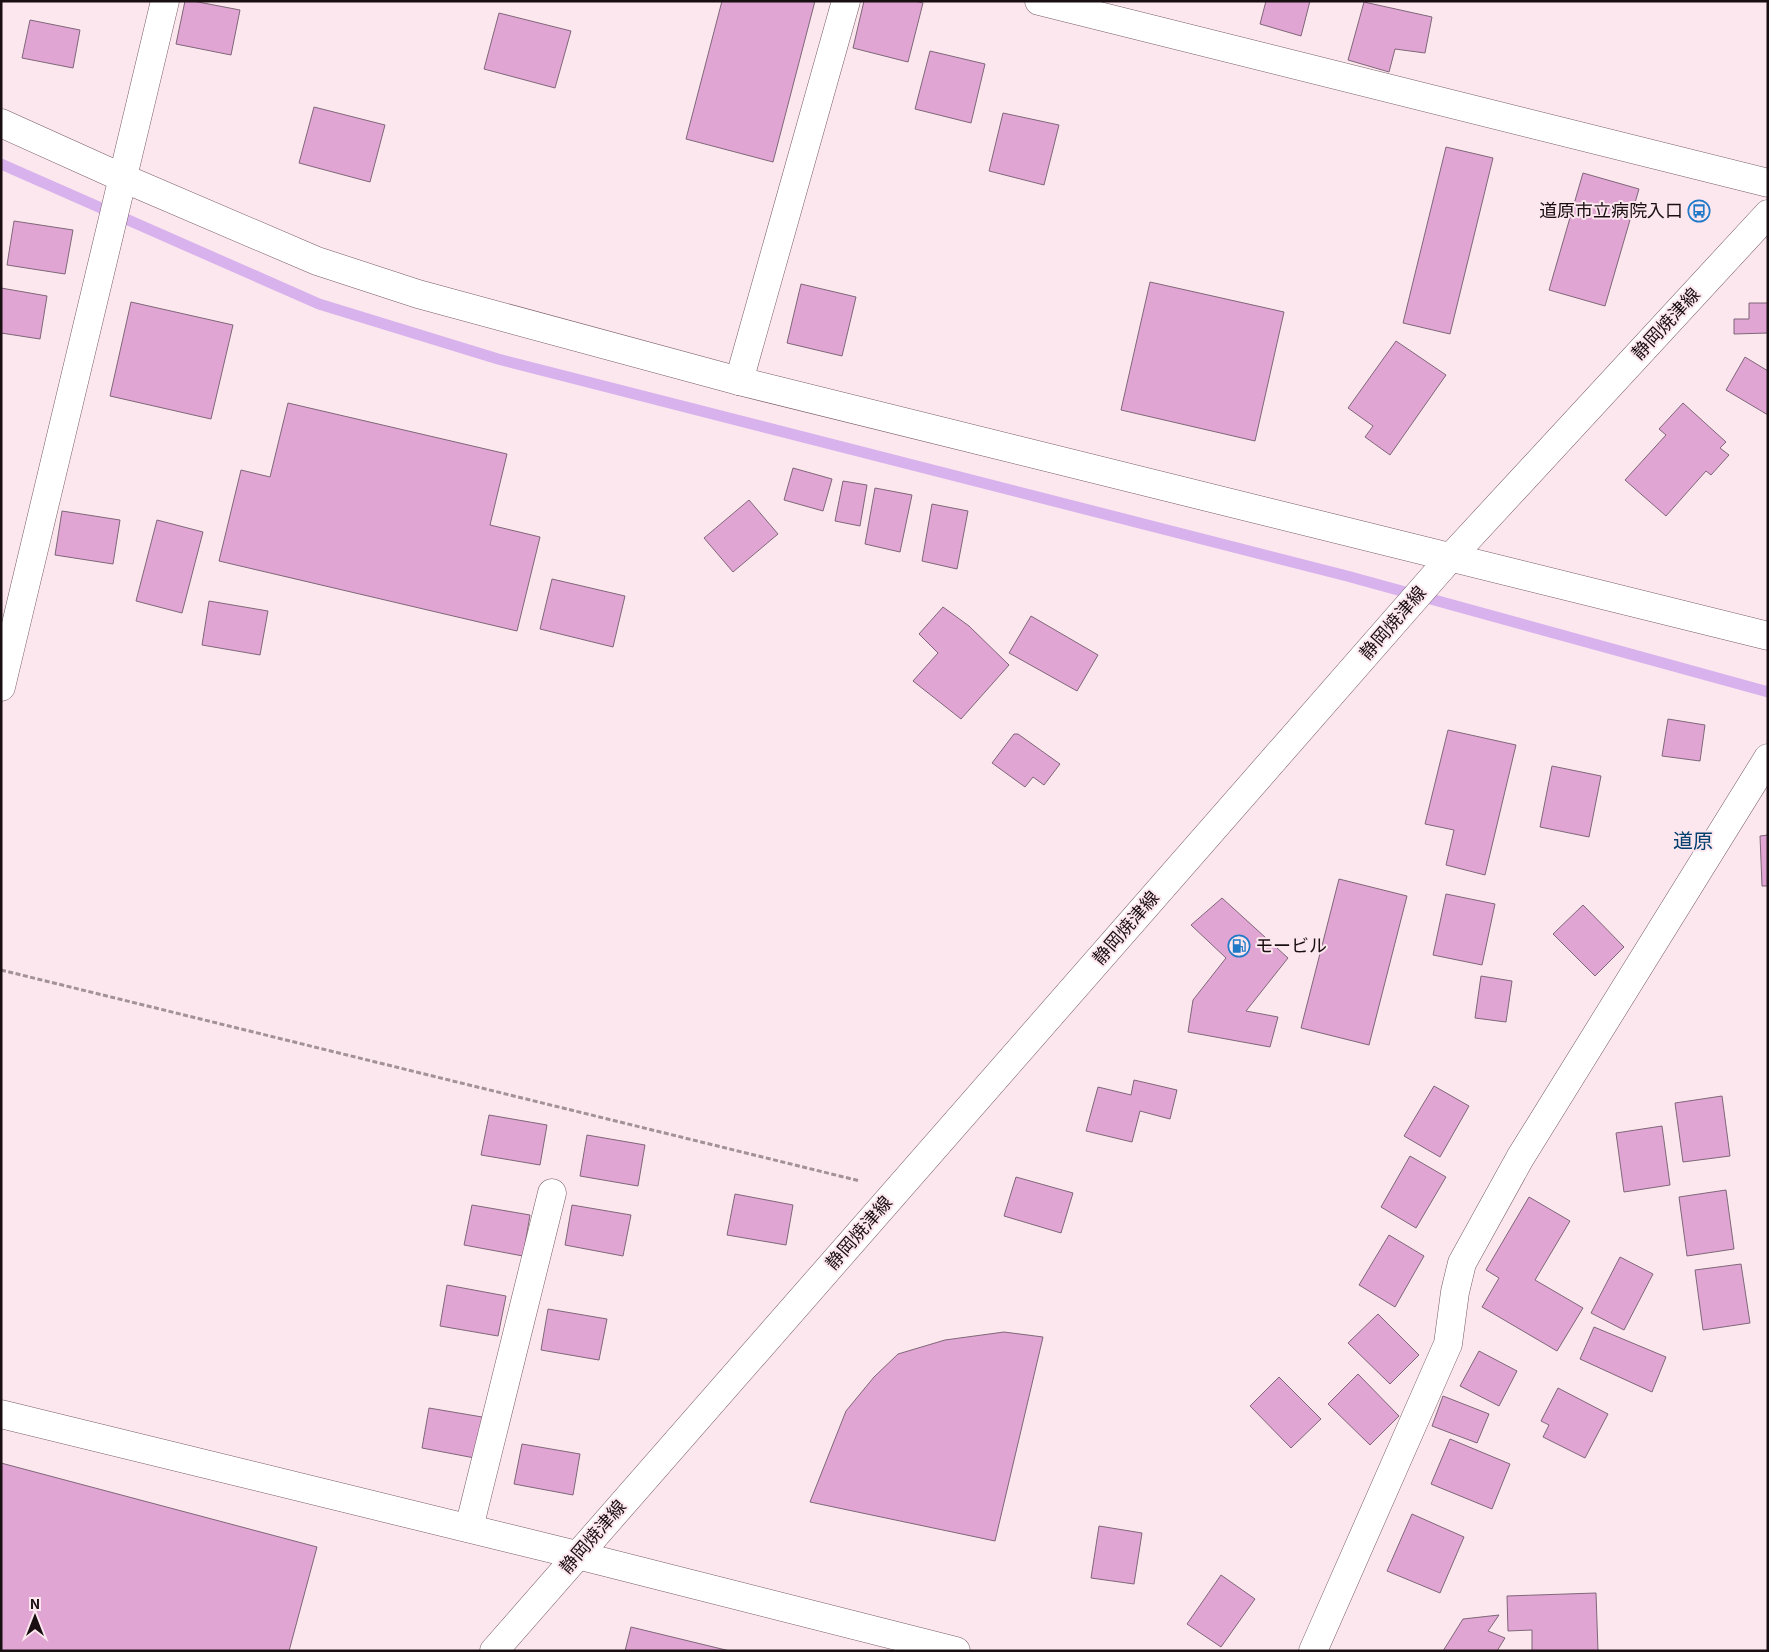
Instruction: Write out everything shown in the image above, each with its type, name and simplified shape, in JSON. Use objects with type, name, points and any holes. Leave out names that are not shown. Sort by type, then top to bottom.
[{"type":"street","points":[[1,687],[165,1]]},
{"type":"street","points":[[740,381],[846,1]]},
{"type":"street","points":[[1039,1],[1768,183]]},
{"type":"street","points":[[1,123],[123,178],[317,261],[418,294],[740,381],[1768,636]]},
{"type":"street","name":"静岡焼津線","points":[[494,1651],[1451,557],[1768,214]]},
{"type":"street","points":[[1313,1651],[1448,1344],[1455,1292],[1462,1263],[1520,1158],[1768,758]]},
{"type":"street","points":[[469,1528],[552,1193]]},
{"type":"street","points":[[1,1414],[578,1555],[956,1651]]},
{"type":"path","points":[[1,970],[897,1190]]},
{"type":"building","points":[[185,1],[240,10],[231,55],[176,44]]},
{"type":"building","points":[[722,1],[815,1],[773,162],[686,139]]},
{"type":"building","points":[[864,1],[915,1],[923,3],[908,62],[853,48]]},
{"type":"building","points":[[1266,1],[1310,1],[1301,36],[1260,24]]},
{"type":"building","points":[[1364,2],[1432,17],[1425,53],[1395,49],[1389,72],[1348,60]]},
{"type":"building","points":[[499,13],[571,31],[555,88],[484,69]]},
{"type":"building","points":[[30,20],[80,30],[73,68],[22,58]]},
{"type":"building","points":[[930,51],[985,64],[971,123],[915,109]]},
{"type":"building","points":[[314,107],[385,125],[370,182],[299,163]]},
{"type":"building","points":[[1003,113],[1059,125],[1044,185],[989,171]]},
{"type":"building","points":[[1446,147],[1493,158],[1450,334],[1403,323]]},
{"type":"building","points":[[1583,173],[1639,189],[1605,306],[1549,290]]},
{"type":"building","points":[[14,221],[73,230],[65,274],[7,265]]},
{"type":"building","points":[[1150,282],[1284,312],[1255,441],[1121,410]]},
{"type":"building","points":[[801,284],[856,297],[842,356],[787,343]]},
{"type":"building","points":[[1,288],[47,296],[40,339],[1,333]]},
{"type":"building","points":[[131,302],[233,325],[211,419],[110,396]]},
{"type":"building","points":[[1749,303],[1768,303],[1768,333],[1734,334],[1734,319],[1749,319]]},
{"type":"building","points":[[1396,341],[1446,375],[1390,455],[1365,437],[1373,426],[1348,408]]},
{"type":"building","points":[[1745,357],[1768,371],[1768,415],[1726,390]]},
{"type":"building","points":[[288,403],[507,454],[490,525],[540,537],[517,631],[219,561],[241,470],[270,477]]},
{"type":"building","points":[[1683,403],[1726,442],[1720,448],[1729,455],[1711,475],[1706,471],[1666,516],[1625,480],[1666,435],[1659,429]]},
{"type":"building","points":[[793,468],[832,479],[823,511],[784,500]]},
{"type":"building","points":[[843,481],[867,485],[860,526],[835,521]]},
{"type":"building","points":[[875,488],[912,495],[900,552],[865,544]]},
{"type":"building","points":[[749,500],[778,534],[733,572],[704,538]]},
{"type":"building","points":[[932,504],[968,511],[957,569],[922,561]]},
{"type":"building","points":[[62,511],[120,520],[113,564],[55,555]]},
{"type":"building","points":[[157,520],[203,532],[182,613],[136,601]]},
{"type":"building","points":[[552,579],[625,596],[613,647],[540,629]]},
{"type":"building","points":[[209,601],[268,611],[260,655],[202,645]]},
{"type":"building","points":[[943,607],[969,626],[1009,665],[961,719],[913,681],[938,653],[919,634]]},
{"type":"building","points":[[1031,616],[1098,655],[1077,691],[1009,653]]},
{"type":"building","points":[[1668,719],[1705,725],[1700,761],[1662,756]]},
{"type":"building","points":[[1448,730],[1516,745],[1485,875],[1446,865],[1454,830],[1425,824]]},
{"type":"building","points":[[1014,734],[1018,734],[1060,764],[1044,785],[1033,777],[1025,787],[992,763]]},
{"type":"building","points":[[1552,766],[1601,776],[1589,837],[1540,827]]},
{"type":"building","points":[[1768,835],[1768,886],[1762,886],[1760,836]]},
{"type":"building","points":[[1339,879],[1407,896],[1369,1045],[1301,1028]]},
{"type":"building","points":[[1446,894],[1495,904],[1482,965],[1433,955]]},
{"type":"building","points":[[1222,898],[1288,958],[1246,1011],[1278,1017],[1270,1047],[1188,1032],[1193,1000],[1226,958],[1191,925]]},
{"type":"building","points":[[1583,905],[1624,947],[1595,976],[1553,934]]},
{"type":"building","points":[[1481,976],[1512,981],[1506,1022],[1475,1018]]},
{"type":"building","points":[[1134,1080],[1177,1090],[1170,1119],[1140,1111],[1132,1142],[1086,1131],[1098,1087],[1131,1095]]},
{"type":"building","points":[[1434,1086],[1469,1106],[1440,1157],[1404,1136]]},
{"type":"building","points":[[1722,1096],[1730,1156],[1683,1162],[1675,1103]]},
{"type":"building","points":[[489,1115],[547,1125],[540,1165],[481,1155]]},
{"type":"building","points":[[1662,1126],[1670,1185],[1624,1192],[1616,1133]]},
{"type":"building","points":[[587,1135],[645,1145],[638,1186],[580,1176]]},
{"type":"building","points":[[1410,1156],[1446,1177],[1416,1228],[1381,1207]]},
{"type":"building","points":[[1016,1177],[1073,1193],[1061,1233],[1004,1216]]},
{"type":"building","points":[[1726,1190],[1734,1249],[1687,1256],[1679,1197]]},
{"type":"building","points":[[735,1194],[793,1205],[786,1245],[727,1235]]},
{"type":"building","points":[[1529,1197],[1570,1221],[1535,1280],[1583,1308],[1557,1351],[1482,1307],[1499,1278],[1486,1270]]},
{"type":"building","points":[[472,1205],[530,1215],[523,1256],[464,1245]]},
{"type":"building","points":[[572,1205],[631,1215],[623,1256],[565,1245]]},
{"type":"building","points":[[1389,1235],[1424,1256],[1395,1307],[1359,1285]]},
{"type":"building","points":[[1620,1257],[1653,1274],[1624,1330],[1591,1313]]},
{"type":"building","points":[[1741,1264],[1750,1323],[1703,1330],[1695,1270]]},
{"type":"building","points":[[447,1285],[506,1296],[498,1336],[440,1326]]},
{"type":"building","points":[[548,1309],[607,1319],[599,1360],[541,1350]]},
{"type":"building","points":[[1378,1314],[1419,1355],[1390,1384],[1348,1343]]},
{"type":"building","points":[[1594,1327],[1666,1357],[1652,1392],[1580,1359]]},
{"type":"building","points":[[1004,1332],[1043,1337],[995,1541],[810,1502],[846,1411],[874,1377],[898,1354],[945,1340]]},
{"type":"building","points":[[1479,1351],[1517,1371],[1499,1406],[1460,1386]]},
{"type":"building","points":[[1358,1374],[1399,1416],[1370,1445],[1328,1404]]},
{"type":"building","points":[[1279,1377],[1321,1419],[1291,1448],[1250,1406]]},
{"type":"building","points":[[1558,1388],[1608,1414],[1585,1458],[1543,1437],[1549,1425],[1541,1421]]},
{"type":"building","points":[[1443,1396],[1489,1414],[1477,1443],[1432,1426]]},
{"type":"building","points":[[429,1408],[488,1418],[480,1459],[422,1448]]},
{"type":"building","points":[[1450,1439],[1510,1464],[1492,1509],[1431,1484]]},
{"type":"building","points":[[522,1444],[580,1454],[573,1495],[514,1484]]},
{"type":"building","points":[[1,1463],[317,1547],[289,1651],[1,1651]]},
{"type":"building","points":[[1412,1514],[1464,1537],[1440,1593],[1387,1571]]},
{"type":"building","points":[[1099,1526],[1142,1533],[1134,1584],[1091,1578]]},
{"type":"building","points":[[1221,1575],[1255,1599],[1221,1647],[1187,1624]]},
{"type":"building","points":[[1596,1593],[1598,1651],[1532,1651],[1532,1630],[1508,1631],[1507,1596]]},
{"type":"building","points":[[1499,1615],[1488,1631],[1505,1638],[1497,1651],[1443,1651],[1463,1619]]},
{"type":"building","points":[[631,1627],[730,1651],[625,1651]]},
{"type":"waterway","points":[[1,164],[319,304],[498,359],[1347,576],[1768,692]]},
{"type":"place","name":"道原市立病院入口","points":[[1699,211]]},
{"type":"place","name":"モービル","points":[[1239,946]]},
{"type":"district","name":"道原","points":[[1693,841]]}]
